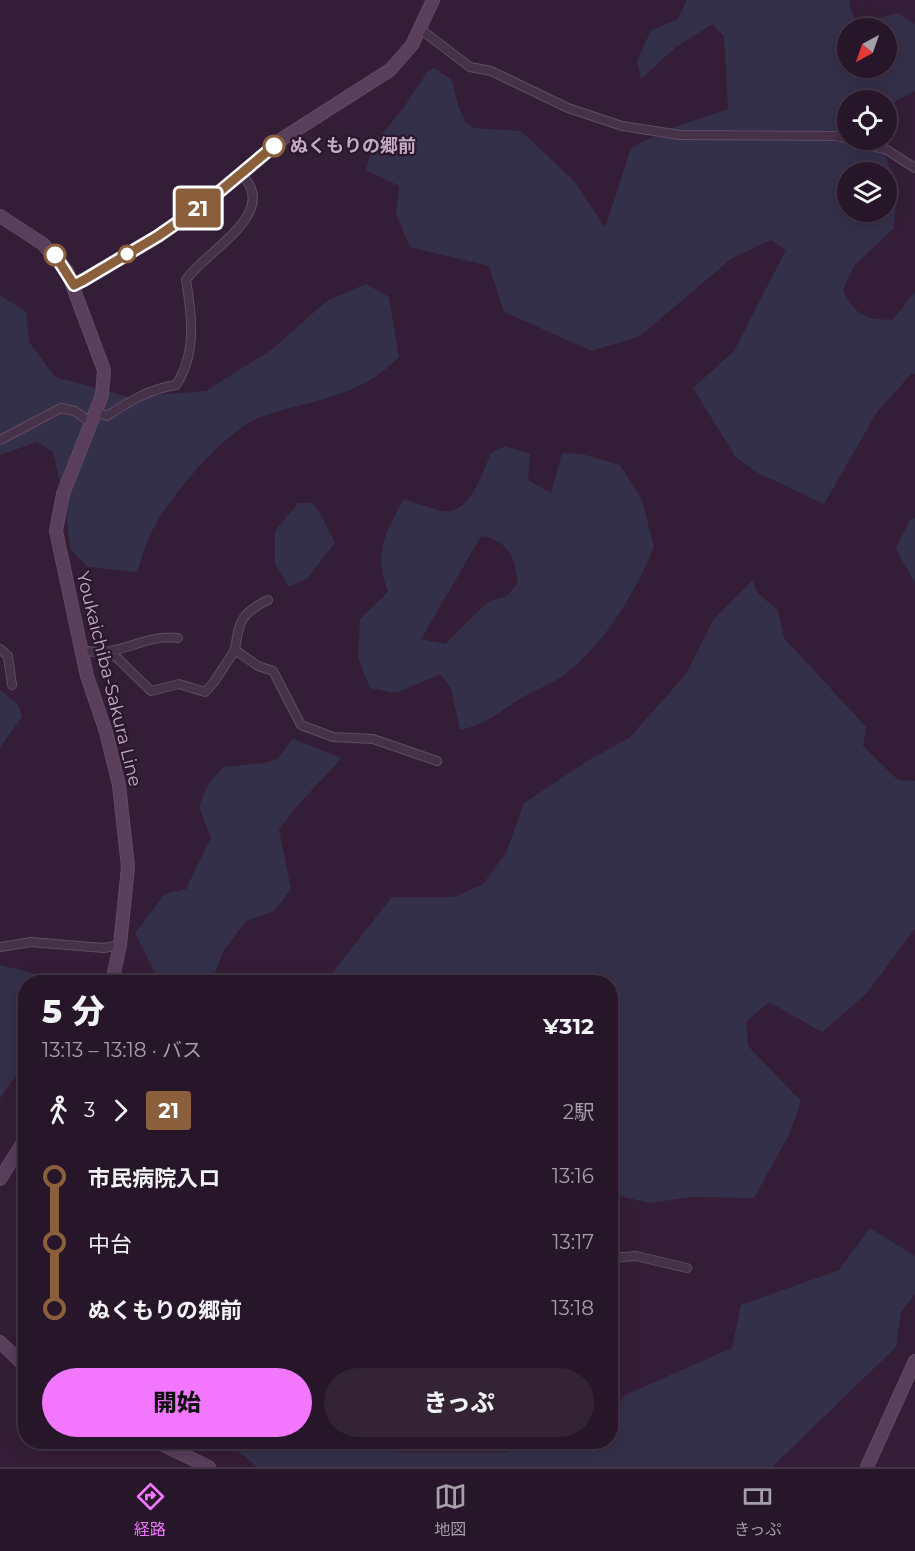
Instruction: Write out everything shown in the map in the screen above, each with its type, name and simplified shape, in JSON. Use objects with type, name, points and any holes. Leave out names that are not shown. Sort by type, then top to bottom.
[{"type":"main road","points":[[74,285],[158,236],[207,202],[285,137],[390,70],[402,59],[420,29],[433,0]]},
{"type":"main road","name":"Youkaichiba-Sakura Line","points":[[0,216],[53,253],[67,271],[104,370],[102,394],[63,494],[57,520],[59,552],[81,650],[106,732],[119,785],[128,867],[120,945],[114,975]]},
{"type":"main road","points":[[0,1179],[18,1151]]},
{"type":"main road","points":[[0,1342],[18,1359]]},
{"type":"main road","points":[[867,1467],[915,1361]]},
{"type":"main road","points":[[172,1449],[209,1467]]},
{"type":"street","points":[[420,29],[470,67],[491,71],[567,108],[622,126],[680,135],[837,136]]},
{"type":"street","points":[[887,150],[915,168]]},
{"type":"street","points":[[0,440],[61,408],[93,417],[107,416],[134,398],[157,388],[176,385],[184,372],[193,322],[186,280],[193,269],[220,248],[250,210],[253,201],[251,184],[241,174]]},
{"type":"street","points":[[112,653],[151,691],[179,684],[205,692],[234,650],[238,626],[248,610],[268,600]]},
{"type":"street","points":[[81,650],[99,654],[112,653],[161,636],[178,638]]},
{"type":"street","points":[[0,649],[8,656],[12,685]]},
{"type":"street","points":[[234,650],[258,666],[273,671],[301,725],[333,737],[373,739],[437,760]]},
{"type":"street","points":[[0,947],[31,942],[104,948],[120,945]]},
{"type":"street","points":[[618,1257],[636,1256],[687,1268]]},
{"type":"shaded area","points":[[687,0],[851,0],[849,5],[854,18],[837,18],[837,78],[897,78],[897,18],[880,18],[897,13],[915,24],[915,91],[897,100],[897,90],[837,90],[837,150],[884,150],[888,162],[837,162],[837,222],[894,222],[894,228],[854,266],[843,290],[852,305],[862,314],[867,317],[892,320],[915,292],[915,374],[912,373],[877,412],[824,504],[754,471],[735,456],[693,388],[734,351],[786,250],[771,240],[732,258],[640,336],[592,351],[504,312],[489,266],[410,247],[396,214],[399,186],[366,170],[373,145],[404,107],[428,71],[434,68],[452,80],[458,106],[465,121],[473,128],[521,131],[575,182],[605,228],[631,148],[666,130],[728,109],[724,36],[712,24],[676,47],[641,79],[637,61],[651,30],[677,20]]},
{"type":"shaded area","points":[[366,284],[389,297],[399,357],[368,381],[352,389],[263,416],[233,434],[201,465],[172,499],[151,534],[137,572],[88,567],[70,549],[66,506],[53,452],[37,442],[0,455],[0,295],[26,312],[29,342],[55,377],[129,397],[206,391],[271,350],[328,300]]},
{"type":"shaded area","points":[[505,446],[530,454],[528,480],[551,493],[562,453],[582,454],[620,465],[642,500],[654,547],[619,614],[583,658],[559,678],[487,720],[460,730],[451,688],[440,674],[396,693],[370,688],[358,658],[360,619],[388,592],[382,566],[383,544],[404,499],[441,511],[451,511],[460,507],[474,492],[491,453]],"holes":[[[485,536],[510,553],[518,583],[507,596],[489,601],[445,644],[421,639],[480,538]]]},
{"type":"shaded area","points":[[298,503],[312,503],[320,513],[335,542],[308,578],[289,587],[275,564],[275,531]]},
{"type":"shaded area","points":[[915,518],[915,583],[896,549],[910,520]]},
{"type":"shaded area","points":[[753,580],[756,591],[778,611],[784,638],[866,727],[863,746],[898,780],[915,781],[915,928],[867,993],[822,1032],[769,1002],[746,1022],[748,1046],[801,1101],[789,1135],[754,1198],[691,1197],[650,1203],[618,1196],[618,975],[331,975],[392,897],[455,897],[483,884],[506,853],[524,803],[589,760],[629,738],[686,674],[714,619]]},
{"type":"shaded area","points":[[0,690],[18,705],[22,717],[0,747]]},
{"type":"shaded area","points":[[293,739],[342,758],[294,809],[279,830],[291,889],[274,911],[246,921],[224,950],[214,975],[156,975],[135,933],[165,894],[186,889],[211,838],[199,806],[208,785],[223,767],[265,763],[277,759]]},
{"type":"shaded area","points":[[0,965],[41,975],[18,975],[18,1072],[0,1098]]},
{"type":"shaded area","points":[[870,1228],[915,1256],[915,1294],[901,1312],[896,1347],[772,1467],[257,1467],[236,1449],[505,1452],[517,1449],[618,1449],[618,1406],[625,1395],[732,1348],[741,1305],[839,1270]]},
{"type":"bus line","name":"21","points":[[55,255],[74,285],[158,236],[207,202],[274,146]]},
{"type":"place","name":"ぬくもりの郷前","points":[[274,146]]}]
